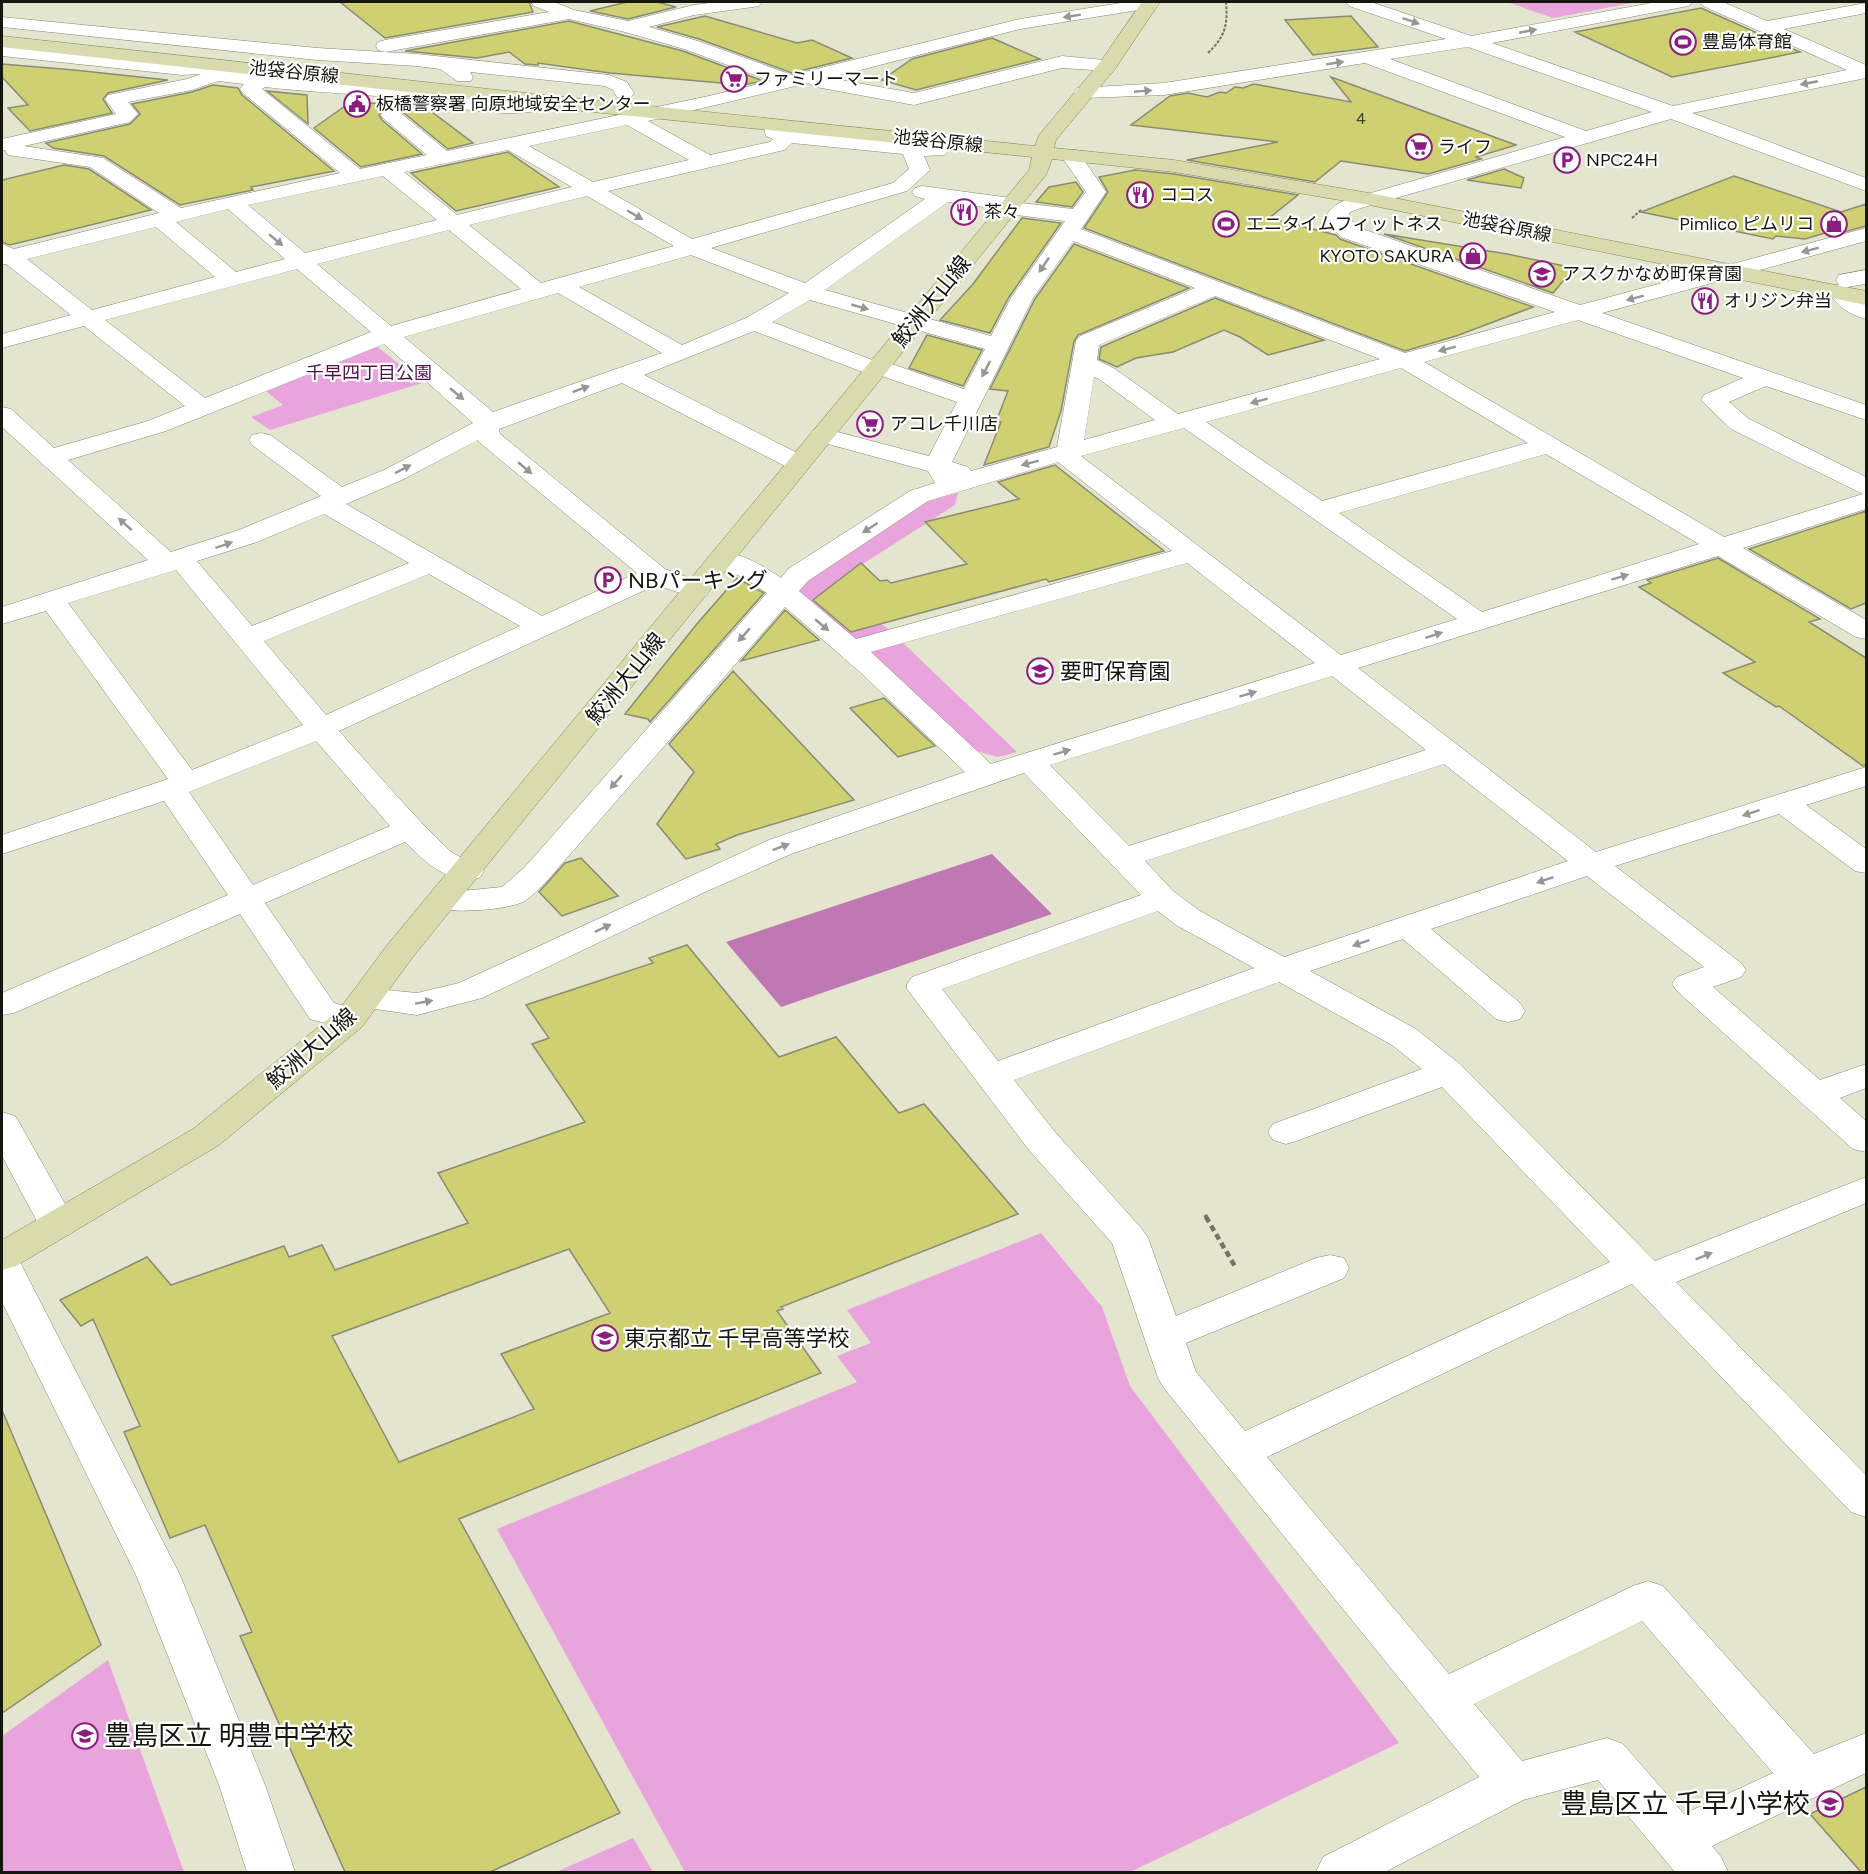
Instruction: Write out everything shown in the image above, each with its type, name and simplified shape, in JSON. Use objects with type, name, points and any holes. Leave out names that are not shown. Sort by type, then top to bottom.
[{"type":"main road","name":"鮫洲大山線","points":[[2,1257],[206,1137],[358,1009],[400,951],[468,871],[798,463],[1039,171],[1084,92],[1108,65],[1151,2]]},
{"type":"main road","name":"池袋谷原線","points":[[2,30],[709,102],[782,119],[948,142],[1228,160],[1855,283],[1866,298]]},
{"type":"main road","name":"池袋谷原線","points":[[2,41],[218,70],[544,101],[782,119],[891,123],[1369,199],[1732,271],[1855,283]]},
{"type":"street","points":[[540,2],[569,14],[629,27],[799,80],[914,99],[1062,62],[1108,65]]},
{"type":"street","points":[[629,27],[694,10],[753,2]]},
{"type":"street","points":[[4,255],[355,175],[709,102],[1020,24],[1151,2]]},
{"type":"street","points":[[1355,2],[1671,112],[1866,185]]},
{"type":"street","points":[[1084,92],[1164,89],[1471,42],[1683,2]]},
{"type":"street","points":[[1709,2],[1866,72]]},
{"type":"street","points":[[1766,27],[1866,8]]},
{"type":"street","points":[[353,56],[380,47],[569,14]]},
{"type":"street","points":[[1830,15],[1857,26]]},
{"type":"street","points":[[2,22],[609,81],[620,86],[624,93]]},
{"type":"street","points":[[2,50],[182,69],[218,70],[261,80],[398,92],[423,98],[500,106],[531,106],[544,101]]},
{"type":"street","points":[[1367,58],[1585,137]]},
{"type":"street","points":[[445,64],[464,77]]},
{"type":"street","points":[[2,147],[123,118],[128,114],[115,99],[192,84],[218,70]]},
{"type":"street","points":[[1866,72],[1671,112],[1369,199],[1343,208],[1337,216],[1343,228],[1577,314],[1866,413]]},
{"type":"street","points":[[261,80],[249,89],[355,175]]},
{"type":"street","points":[[834,104],[885,111],[890,114],[891,123]]},
{"type":"street","points":[[391,115],[443,158]]},
{"type":"street","points":[[628,118],[706,161]]},
{"type":"street","points":[[2,341],[301,261],[590,189],[777,146],[782,119],[911,149],[938,151],[948,142]]},
{"type":"street","points":[[512,144],[691,247],[807,292],[998,345]]},
{"type":"street","points":[[2,147],[96,162],[168,217],[231,279]]},
{"type":"street","points":[[955,475],[1076,228],[1096,192],[1053,148]]},
{"type":"street","points":[[50,457],[157,426],[387,334],[900,187],[920,170],[911,149]]},
{"type":"street","points":[[387,169],[537,291]]},
{"type":"street","points":[[900,187],[1009,206],[1076,228],[1214,288],[1405,361],[1866,631]]},
{"type":"street","points":[[2,616],[248,536],[393,475],[501,418],[681,354],[754,323],[807,292],[942,196]]},
{"type":"street","points":[[232,202],[485,418],[488,437],[655,576],[696,590]]},
{"type":"street","points":[[955,475],[971,399],[1022,298],[1076,228]]},
{"type":"street","points":[[442,901],[492,899],[513,894],[535,875],[782,591],[805,571],[955,475],[1066,453],[1866,234]]},
{"type":"street","points":[[4,255],[89,318],[202,408]]},
{"type":"street","points":[[1855,283],[1844,300],[1866,312]]},
{"type":"street","points":[[560,285],[681,354]]},
{"type":"street","points":[[1066,453],[1088,341],[1214,288]]},
{"type":"street","points":[[754,323],[877,368],[971,399]]},
{"type":"street","points":[[1084,363],[1107,374],[1317,511],[1477,621]]},
{"type":"street","points":[[623,374],[798,463]]},
{"type":"street","points":[[1764,378],[1713,400],[1740,424],[1866,487]]},
{"type":"street","points":[[2,414],[175,561],[247,638],[409,829],[442,861],[468,871]]},
{"type":"street","points":[[822,435],[955,475]]},
{"type":"street","points":[[261,440],[333,501],[430,564],[541,627]]},
{"type":"street","points":[[1317,511],[1549,445]]},
{"type":"street","points":[[1066,453],[1191,555],[1729,970],[1689,984],[1866,1140]]},
{"type":"street","points":[[51,599],[178,786],[248,899],[322,1011],[417,1004],[470,991],[780,847],[986,776],[1866,501]]},
{"type":"street","points":[[851,649],[1191,555]]},
{"type":"street","points":[[721,559],[734,563],[782,591],[909,700],[986,776]]},
{"type":"street","points":[[247,638],[430,564]]},
{"type":"street","points":[[4,839],[178,786],[321,728],[655,576]]},
{"type":"street","points":[[1124,858],[1447,753]]},
{"type":"street","points":[[1031,762],[1162,898],[1188,918],[1404,1037],[1448,1072],[1866,1501]]},
{"type":"street","points":[[991,1076],[1280,970],[1590,864],[1866,776]]},
{"type":"street","points":[[1784,803],[1866,864]]},
{"type":"street","points":[[2,1005],[409,829]]},
{"type":"street","points":[[1162,898],[924,984],[924,989],[1042,1141],[1130,1238],[1178,1378],[1512,1783]]},
{"type":"street","points":[[1408,927],[1508,1011]]},
{"type":"street","points":[[1286,1132],[1448,1072]]},
{"type":"street","points":[[1815,1095],[1866,1075]]},
{"type":"street","points":[[2,1124],[58,1225]]},
{"type":"street","points":[[1239,1452],[1644,1271],[1866,1189]]},
{"type":"street","points":[[2,1264],[158,1575],[242,1785],[271,1872]]},
{"type":"street","points":[[1164,1336],[1330,1268]]},
{"type":"street","points":[[1442,1698],[1648,1598],[1808,1779]]},
{"type":"street","points":[[1340,1872],[1512,1783],[1607,1758],[1691,1856],[1808,1779],[1866,1752]]},
{"type":"path","points":[[1164,89],[1223,41],[1228,26],[1226,2]]},
{"type":"path","points":[[1632,218],[1641,210]]},
{"type":"path","points":[[1205,1215],[1254,1300]]},
{"type":"green space","points":[[1507,2],[1637,2],[1553,18]]},
{"type":"green space","name":"千早四丁目公園","points":[[374,344],[422,383],[270,430],[251,417],[283,405],[262,388]]},
{"type":"green space","points":[[958,493],[955,505],[844,576],[838,589],[889,630],[856,641],[851,639],[798,590],[838,555],[926,502]]},
{"type":"green space","points":[[900,640],[1017,752],[998,757],[966,748],[866,650]]},
{"type":"green space","points":[[1041,1233],[1102,1307],[1130,1386],[1399,1743],[1130,1872],[685,1872],[497,1529],[857,1382],[837,1356],[871,1343],[847,1310]]},
{"type":"green space","points":[[108,1660],[184,1872],[2,1872],[2,1736]]},
{"type":"green space","points":[[633,1838],[653,1872],[556,1872]]},
{"type":"shaded area","points":[[992,854],[1052,914],[781,1007],[726,942]]},
{"type":"building","points":[[340,2],[529,2],[533,12],[385,38]]},
{"type":"building","points":[[627,2],[657,2],[676,7],[628,19],[590,11]]},
{"type":"building","points":[[1701,8],[1800,52],[1672,77],[1575,32]]},
{"type":"building","points":[[705,16],[797,43],[812,40],[852,58],[792,73],[699,39],[657,27]]},
{"type":"building","points":[[1351,16],[1378,47],[1313,55],[1285,20]]},
{"type":"building","points":[[569,21],[683,51],[763,81],[743,85],[610,73],[538,63],[538,65],[525,64],[509,52],[477,58],[405,51]]},
{"type":"building","points":[[992,38],[1040,59],[916,90],[882,80],[912,59]]},
{"type":"building","points":[[2,64],[168,80],[108,93],[103,99],[112,113],[30,131],[8,108],[28,105],[2,77]]},
{"type":"building","points":[[1331,77],[1516,145],[1476,157],[1481,159],[1428,174],[1341,161],[1315,182],[1187,160],[1278,142],[1131,125],[1170,96],[1188,93],[1207,97],[1220,92],[1226,93],[1235,87],[1243,88],[1254,84],[1351,102]]},
{"type":"building","points":[[213,85],[238,88],[242,95],[334,171],[251,187],[253,190],[180,205],[104,156],[53,148],[46,143],[130,124],[140,114],[132,104],[192,92]]},
{"type":"building","points":[[267,91],[307,95],[308,124]]},
{"type":"building","points":[[352,101],[428,109],[473,143],[448,149],[399,109],[384,109],[379,115],[382,120],[422,154],[361,167],[314,128]]},
{"type":"building","points":[[508,152],[559,187],[456,211],[411,173]]},
{"type":"building","points":[[64,165],[89,169],[151,210],[10,245],[2,242],[2,180]]},
{"type":"building","points":[[1504,169],[1524,178],[1521,188],[1467,180]]},
{"type":"building","points":[[1135,170],[1174,174],[1298,195],[1269,218],[1336,235],[1340,239],[1533,307],[1456,336],[1405,351],[1084,228],[1108,192],[1099,177]]},
{"type":"building","points":[[1734,176],[1841,212],[1866,204],[1866,226],[1830,236],[1825,233],[1805,239],[1776,236],[1773,239],[1641,212]]},
{"type":"building","points":[[1076,182],[1083,192],[1072,207],[1036,202],[1049,187]]},
{"type":"building","points":[[1022,218],[1061,223],[1009,297],[990,333],[940,320],[973,284]]},
{"type":"building","points":[[1384,234],[1507,254],[1574,268],[1553,293]]},
{"type":"building","points":[[1074,244],[1189,288],[1078,335],[1074,341],[1061,411],[1049,447],[984,465],[1001,422],[996,422],[1008,391],[990,389],[1035,299]]},
{"type":"building","points":[[1215,298],[1324,340],[1268,355],[1240,337],[1224,330],[1173,352],[1136,358],[1117,367],[1099,359],[1101,347]]},
{"type":"building","points":[[927,335],[982,350],[963,386],[909,368]]},
{"type":"building","points":[[1055,465],[1164,551],[1049,582],[1046,579],[851,632],[813,600],[861,563],[880,581],[887,580],[891,583],[967,564],[925,522],[1019,499],[998,482]]},
{"type":"building","points":[[1866,511],[1866,603],[1851,609],[1749,549]]},
{"type":"building","points":[[1718,558],[1820,619],[1809,622],[1866,658],[1866,765],[1863,766],[1779,706],[1776,707],[1723,673],[1755,662],[1639,587],[1651,583],[1647,580]]},
{"type":"building","points":[[737,578],[764,593],[650,722],[648,719],[625,714],[696,625]]},
{"type":"building","points":[[785,610],[819,640],[741,661]]},
{"type":"building","points":[[733,671],[854,800],[737,835],[716,844],[720,849],[686,859],[657,824],[694,772],[669,744]]},
{"type":"building","points":[[884,698],[935,746],[898,757],[850,708]]},
{"type":"building","points":[[581,858],[618,896],[562,916],[539,892],[565,863]]},
{"type":"building","points":[[687,945],[779,1057],[836,1037],[899,1113],[924,1104],[1018,1214],[781,1307],[783,1309],[777,1311],[821,1373],[459,1519],[620,1813],[490,1872],[345,1872],[240,1636],[252,1632],[205,1525],[170,1538],[124,1432],[140,1426],[93,1319],[81,1326],[60,1300],[147,1257],[171,1285],[284,1246],[289,1257],[322,1245],[335,1270],[468,1223],[438,1173],[585,1122],[532,1044],[549,1038],[526,1005],[653,963],[649,958]],"holes":[[[569,1249],[610,1313],[501,1354],[534,1409],[399,1462],[332,1336]]]},
{"type":"building","points":[[2,1410],[101,1645],[2,1713]]},
{"type":"building","points":[[1866,1787],[1866,1872],[1861,1872],[1810,1814]]},
{"type":"place","name":"豊島体育館","points":[[1683,42]]},
{"type":"place","name":"ファミリーマート","points":[[734,79]]},
{"type":"place","name":"板橋警察署 向原地域安全センター","points":[[357,104]]},
{"type":"place","name":"ライフ","points":[[1419,147]]},
{"type":"place","name":"NPC24H","points":[[1567,160]]},
{"type":"place","name":"ココス","points":[[1140,195]]},
{"type":"place","name":"茶々","points":[[964,212]]},
{"type":"place","name":"エニタイムフィットネス","points":[[1226,224]]},
{"type":"place","name":"Pimlico ピムリコ","points":[[1834,224]]},
{"type":"place","name":"KYOTO SAKURA","points":[[1473,256]]},
{"type":"place","name":"アスクかなめ町保育園","points":[[1542,274]]},
{"type":"place","name":"オリジン弁当","points":[[1705,301]]},
{"type":"place","name":"アコレ千川店","points":[[870,424]]},
{"type":"place","name":"NBパーキング","points":[[608,580]]},
{"type":"place","name":"要町保育園","points":[[1040,671]]},
{"type":"place","name":"東京都立 千早高等学校","points":[[605,1338]]},
{"type":"place","name":"豊島区立 明豊中学校","points":[[85,1736]]},
{"type":"place","name":"豊島区立 千早小学校","points":[[1830,1804]]}]
